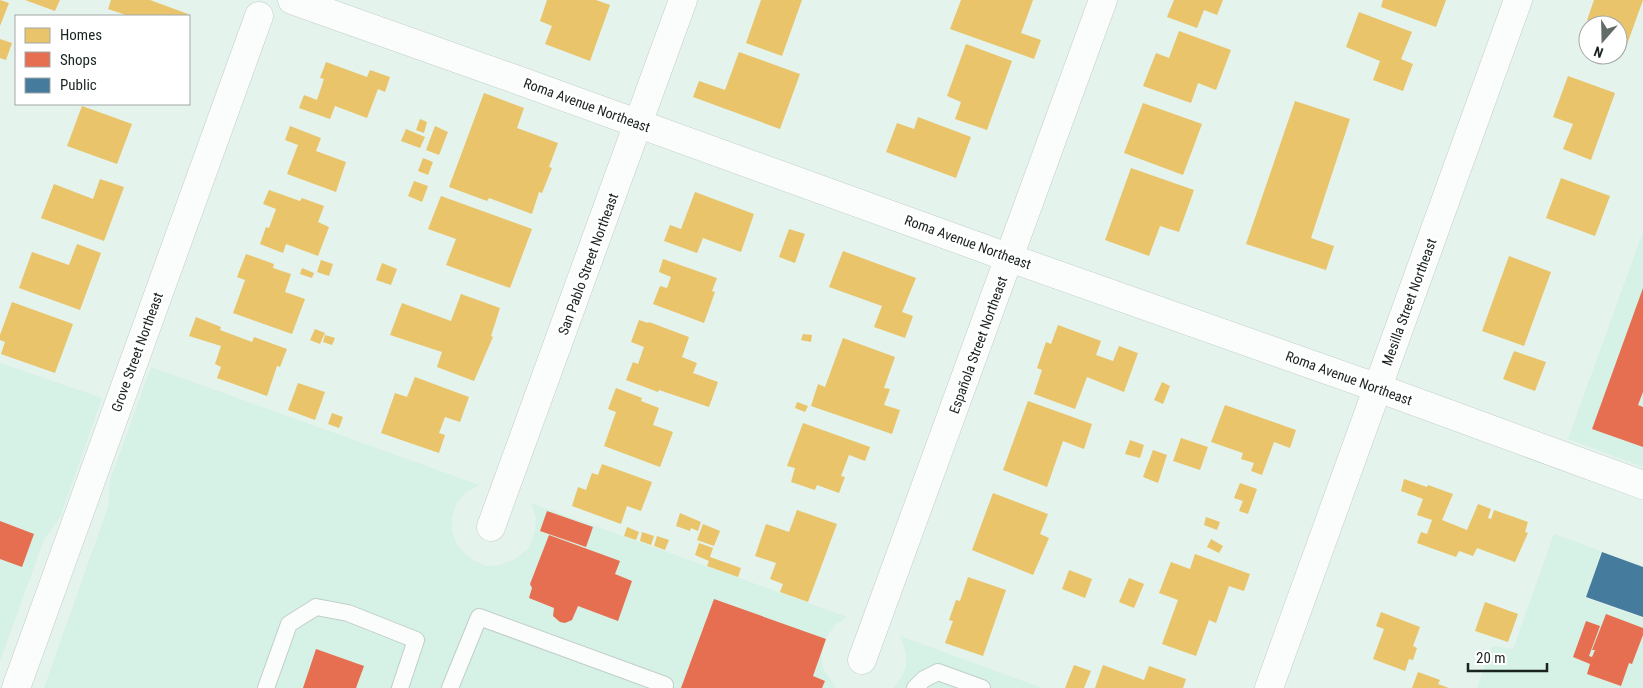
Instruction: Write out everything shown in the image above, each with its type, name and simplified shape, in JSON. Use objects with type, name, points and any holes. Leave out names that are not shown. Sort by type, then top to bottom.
[{"type":"street","name":"Roma Avenue Northeast","points":[[292,0],[1378,388],[1643,485]]},
{"type":"street","points":[[251,8],[267,18],[282,13],[288,8],[292,0]]},
{"type":"street","name":"San Pablo Street Northeast","points":[[491,527],[683,0]]},
{"type":"street","name":"Española Street Northeast","points":[[862,660],[1010,258],[1102,0]]},
{"type":"street","name":"Mesilla Street Northeast","points":[[1269,688],[1518,0]]},
{"type":"street","name":"Grove Street Northeast","points":[[16,688],[251,8]]},
{"type":"lane","points":[[266,688],[289,624],[316,607],[348,614],[416,640],[400,688]]},
{"type":"lane","points":[[450,688],[479,617],[665,685]]},
{"type":"lane","points":[[915,688],[924,679],[938,672],[982,688]]},
{"type":"shaded area","points":[[1643,232],[1643,467],[1568,439]]},
{"type":"shaded area","points":[[0,363],[102,398],[60,517],[43,542],[0,661]]},
{"type":"shaded area","points":[[151,367],[479,485],[466,492],[456,504],[452,517],[452,531],[457,545],[465,554],[486,566],[500,565],[516,559],[529,547],[535,532],[536,517],[531,503],[847,617],[835,625],[827,636],[821,656],[823,669],[836,688],[44,688],[108,507],[110,481]]},
{"type":"shaded area","points":[[1554,534],[1601,551],[1585,598],[1643,618],[1643,688],[1477,688],[1492,646],[1513,649]]},
{"type":"shaded area","points":[[900,636],[1042,688],[893,688],[901,678],[906,667],[906,653]]},
{"type":"building: Homes","points":[[0,0],[9,3],[0,26]]},
{"type":"building: Homes","points":[[25,0],[60,0],[55,11]]},
{"type":"building: Homes","points":[[111,0],[150,0],[188,15],[126,15],[108,9]]},
{"type":"building: Homes","points":[[547,0],[596,0],[610,5],[590,61],[545,44],[552,26],[540,21]]},
{"type":"building: Homes","points":[[761,0],[802,0],[782,56],[746,43]]},
{"type":"building: Homes","points":[[961,0],[1033,0],[1021,33],[1041,40],[1034,59],[950,29]]},
{"type":"building: Homes","points":[[1174,0],[1223,0],[1217,15],[1204,10],[1197,28],[1167,17]]},
{"type":"building: Homes","points":[[1383,0],[1446,0],[1436,27],[1381,7]]},
{"type":"building: Homes","points":[[1594,0],[1643,0],[1628,42],[1628,15],[1589,15]]},
{"type":"building: Homes","points":[[1359,12],[1412,32],[1401,59],[1413,64],[1403,91],[1373,80],[1380,61],[1346,47]]},
{"type":"building: Homes","points":[[1179,31],[1231,50],[1216,90],[1198,83],[1191,103],[1143,86],[1156,53],[1169,58]]},
{"type":"building: Homes","points":[[0,39],[12,43],[6,60],[0,58]]},
{"type":"building: Homes","points":[[966,44],[1012,61],[987,130],[955,119],[961,102],[947,96]]},
{"type":"building: Homes","points":[[739,52],[800,74],[780,129],[693,97],[699,81],[725,90]]},
{"type":"building: Homes","points":[[326,62],[367,77],[370,70],[390,77],[385,92],[378,89],[367,118],[335,106],[330,119],[299,108],[304,95],[317,100],[324,79],[320,78]]},
{"type":"building: Homes","points":[[1568,76],[1615,93],[1591,160],[1563,149],[1573,124],[1553,117]]},
{"type":"building: Homes","points":[[484,93],[524,108],[517,128],[558,143],[549,167],[552,168],[542,193],[539,192],[532,214],[489,198],[487,201],[449,187]]},
{"type":"building: Homes","points":[[1295,101],[1350,119],[1311,238],[1334,246],[1326,270],[1246,244]]},
{"type":"building: Homes","points":[[1143,103],[1202,124],[1183,175],[1124,153]]},
{"type":"building: Homes","points":[[82,106],[132,124],[117,164],[67,146]]},
{"type":"building: Homes","points":[[918,117],[971,137],[956,178],[886,152],[897,123],[914,129]]},
{"type":"building: Homes","points":[[420,119],[427,122],[424,133],[416,130]]},
{"type":"building: Homes","points":[[290,126],[321,138],[316,151],[346,162],[336,192],[287,174],[298,145],[285,140]]},
{"type":"building: Homes","points":[[435,126],[448,132],[439,155],[426,150]]},
{"type":"building: Homes","points":[[406,129],[425,137],[420,148],[401,141]]},
{"type":"building: Homes","points":[[423,158],[433,162],[428,175],[418,171]]},
{"type":"building: Homes","points":[[1131,168],[1194,190],[1179,232],[1160,226],[1149,256],[1105,240]]},
{"type":"building: Homes","points":[[1561,178],[1610,196],[1595,236],[1546,218]]},
{"type":"building: Homes","points":[[100,179],[124,187],[104,241],[41,218],[54,184],[93,199]]},
{"type":"building: Homes","points":[[414,181],[428,186],[422,202],[408,196]]},
{"type":"building: Homes","points":[[269,190],[300,201],[302,198],[324,206],[318,222],[329,227],[318,256],[286,244],[283,253],[260,244],[266,227],[269,228],[276,209],[263,204]]},
{"type":"building: Homes","points":[[695,192],[754,214],[741,252],[703,238],[697,253],[664,241],[670,225],[681,229]]},
{"type":"building: Homes","points":[[441,196],[532,229],[510,288],[446,265],[456,239],[428,229]]},
{"type":"building: Homes","points":[[789,229],[805,234],[795,263],[779,257]]},
{"type":"building: Homes","points":[[77,244],[101,253],[80,310],[19,288],[32,252],[69,265]]},
{"type":"building: Homes","points":[[843,251],[916,278],[902,312],[913,316],[905,338],[874,327],[882,306],[829,287]]},
{"type":"building: Homes","points":[[246,254],[274,264],[273,268],[291,274],[285,292],[305,299],[292,334],[233,313],[245,280],[237,277]]},
{"type":"building: Homes","points":[[1509,256],[1551,272],[1524,346],[1482,331]]},
{"type":"building: Homes","points":[[663,259],[717,278],[712,291],[715,292],[704,323],[653,304],[660,286],[667,288],[671,277],[659,272]]},
{"type":"building: Homes","points":[[321,260],[333,264],[329,276],[317,272]]},
{"type":"building: Homes","points":[[382,263],[397,269],[391,285],[376,280]]},
{"type":"building: Homes","points":[[302,268],[314,273],[312,278],[300,274]]},
{"type":"building: Homes","points":[[461,294],[500,308],[491,336],[493,337],[474,381],[437,367],[442,352],[390,335],[402,303],[451,321]]},
{"type":"building: Homes","points":[[12,302],[73,324],[55,373],[1,354],[5,342],[0,340],[0,335]]},
{"type":"building: Homes","points":[[196,317],[221,327],[220,330],[252,342],[254,337],[287,349],[280,367],[277,366],[267,396],[217,378],[221,367],[215,364],[221,346],[189,336]]},
{"type":"building: Homes","points":[[639,320],[689,337],[682,357],[697,363],[693,373],[718,382],[709,407],[659,390],[658,392],[626,380],[633,362],[638,364],[644,347],[631,342]]},
{"type":"building: Homes","points":[[1058,325],[1101,341],[1096,355],[1113,361],[1119,346],[1138,353],[1124,392],[1087,377],[1075,409],[1034,394],[1042,370],[1037,368],[1046,342],[1051,344]]},
{"type":"building: Homes","points":[[315,329],[325,333],[320,344],[310,340]]},
{"type":"building: Homes","points":[[803,334],[812,335],[811,342],[801,340]]},
{"type":"building: Homes","points":[[325,335],[335,338],[332,345],[323,342]]},
{"type":"building: Homes","points":[[843,338],[895,357],[884,388],[890,389],[884,405],[900,410],[892,434],[811,406],[818,384],[825,387]]},
{"type":"building: Homes","points":[[1514,351],[1546,362],[1535,391],[1503,379]]},
{"type":"building: Homes","points":[[415,377],[469,397],[460,422],[445,417],[439,433],[445,435],[439,453],[381,433],[395,393],[407,397]]},
{"type":"building: Homes","points":[[1162,382],[1170,386],[1163,404],[1154,400]]},
{"type":"building: Homes","points":[[298,383],[325,392],[315,420],[288,410]]},
{"type":"building: Homes","points":[[616,388],[642,398],[641,401],[659,408],[653,425],[673,432],[660,467],[604,446],[616,412],[608,409]]},
{"type":"building: Homes","points":[[1028,401],[1092,424],[1084,449],[1063,441],[1047,487],[1003,470]]},
{"type":"building: Homes","points":[[797,402],[808,406],[805,412],[795,408]]},
{"type":"building: Homes","points":[[1225,405],[1296,430],[1290,448],[1274,442],[1262,475],[1251,471],[1254,463],[1241,459],[1243,453],[1211,442]]},
{"type":"building: Homes","points":[[332,413],[343,417],[339,428],[328,424]]},
{"type":"building: Homes","points":[[803,423],[870,447],[865,461],[849,455],[841,476],[845,477],[839,493],[817,485],[815,490],[791,482],[795,468],[787,466]]},
{"type":"building: Homes","points":[[1181,438],[1208,447],[1200,470],[1173,461]]},
{"type":"building: Homes","points":[[1130,440],[1144,445],[1140,458],[1125,454]]},
{"type":"building: Homes","points":[[1153,450],[1167,455],[1158,483],[1143,477]]},
{"type":"building: Homes","points":[[602,464],[652,482],[641,511],[627,506],[621,524],[572,506],[578,487],[586,490],[592,473],[598,475]]},
{"type":"building: Homes","points":[[1404,479],[1453,494],[1442,520],[1467,530],[1478,504],[1491,509],[1488,518],[1491,519],[1494,510],[1528,522],[1525,532],[1528,533],[1515,562],[1477,548],[1473,556],[1459,551],[1456,557],[1417,543],[1421,532],[1427,534],[1432,520],[1417,515],[1423,499],[1401,491]]},
{"type":"building: Homes","points":[[1240,483],[1257,489],[1248,514],[1239,511],[1243,501],[1234,498]]},
{"type":"building: Homes","points":[[993,493],[1048,514],[1040,534],[1049,538],[1033,575],[972,550]]},
{"type":"building: Homes","points":[[797,510],[837,524],[808,602],[780,592],[783,584],[770,579],[776,563],[755,556],[766,524],[789,532]]},
{"type":"building: Homes","points":[[680,513],[701,522],[698,531],[691,528],[690,531],[676,526]]},
{"type":"building: Homes","points":[[1206,517],[1220,522],[1217,530],[1204,525]]},
{"type":"building: Homes","points":[[703,524],[720,531],[714,546],[697,540]]},
{"type":"building: Homes","points":[[627,527],[639,532],[636,540],[624,536]]},
{"type":"building: Homes","points":[[642,532],[654,536],[651,545],[640,541]]},
{"type":"building: Homes","points":[[657,536],[669,540],[665,550],[654,546]]},
{"type":"building: Homes","points":[[1211,539],[1223,546],[1219,553],[1207,547]]},
{"type":"building: Homes","points":[[699,543],[713,548],[710,557],[741,568],[738,577],[707,566],[709,561],[695,555]]},
{"type":"building: Homes","points":[[1195,554],[1250,574],[1244,591],[1229,586],[1216,623],[1209,620],[1196,656],[1162,644],[1178,600],[1159,593],[1171,562],[1190,569]]},
{"type":"building: Homes","points":[[1069,570],[1092,579],[1085,598],[1062,589]]},
{"type":"building: Homes","points":[[968,577],[1006,590],[983,656],[945,643],[953,621],[949,620],[956,600],[960,601]]},
{"type":"building: Homes","points":[[1129,578],[1144,584],[1134,608],[1119,602]]},
{"type":"building: Homes","points":[[1485,602],[1518,614],[1508,642],[1475,631]]},
{"type":"building: Homes","points":[[1381,612],[1420,627],[1413,646],[1417,648],[1413,660],[1409,659],[1405,671],[1373,659],[1384,629],[1376,626]]},
{"type":"building: Homes","points":[[1074,665],[1091,671],[1084,688],[1065,688]]},
{"type":"building: Homes","points":[[1103,665],[1144,680],[1149,666],[1186,679],[1183,688],[1095,688]]},
{"type":"building: Homes","points":[[1418,672],[1440,680],[1438,684],[1449,688],[1412,688]]},
{"type":"building: Shops","points":[[1643,288],[1643,392],[1638,405],[1643,407],[1643,447],[1592,429]]},
{"type":"building: Shops","points":[[547,511],[593,527],[586,547],[540,531]]},
{"type":"building: Shops","points":[[0,521],[34,534],[22,567],[0,559]]},
{"type":"building: Shops","points":[[549,535],[620,561],[615,574],[632,581],[618,621],[578,606],[572,620],[565,623],[560,622],[553,616],[554,608],[529,598],[532,588],[530,584]]},
{"type":"building: Shops","points":[[714,599],[826,639],[813,676],[825,681],[822,688],[681,688]]},
{"type":"building: Shops","points":[[1606,614],[1643,628],[1643,635],[1632,664],[1629,663],[1621,686],[1587,674],[1590,664],[1573,657],[1586,621],[1600,626],[1589,656],[1592,657],[1595,650],[1592,650]]},
{"type":"building: Shops","points":[[316,649],[364,666],[356,688],[303,688]]},
{"type":"building: Public","points":[[1602,552],[1643,567],[1643,617],[1586,597]]}]
